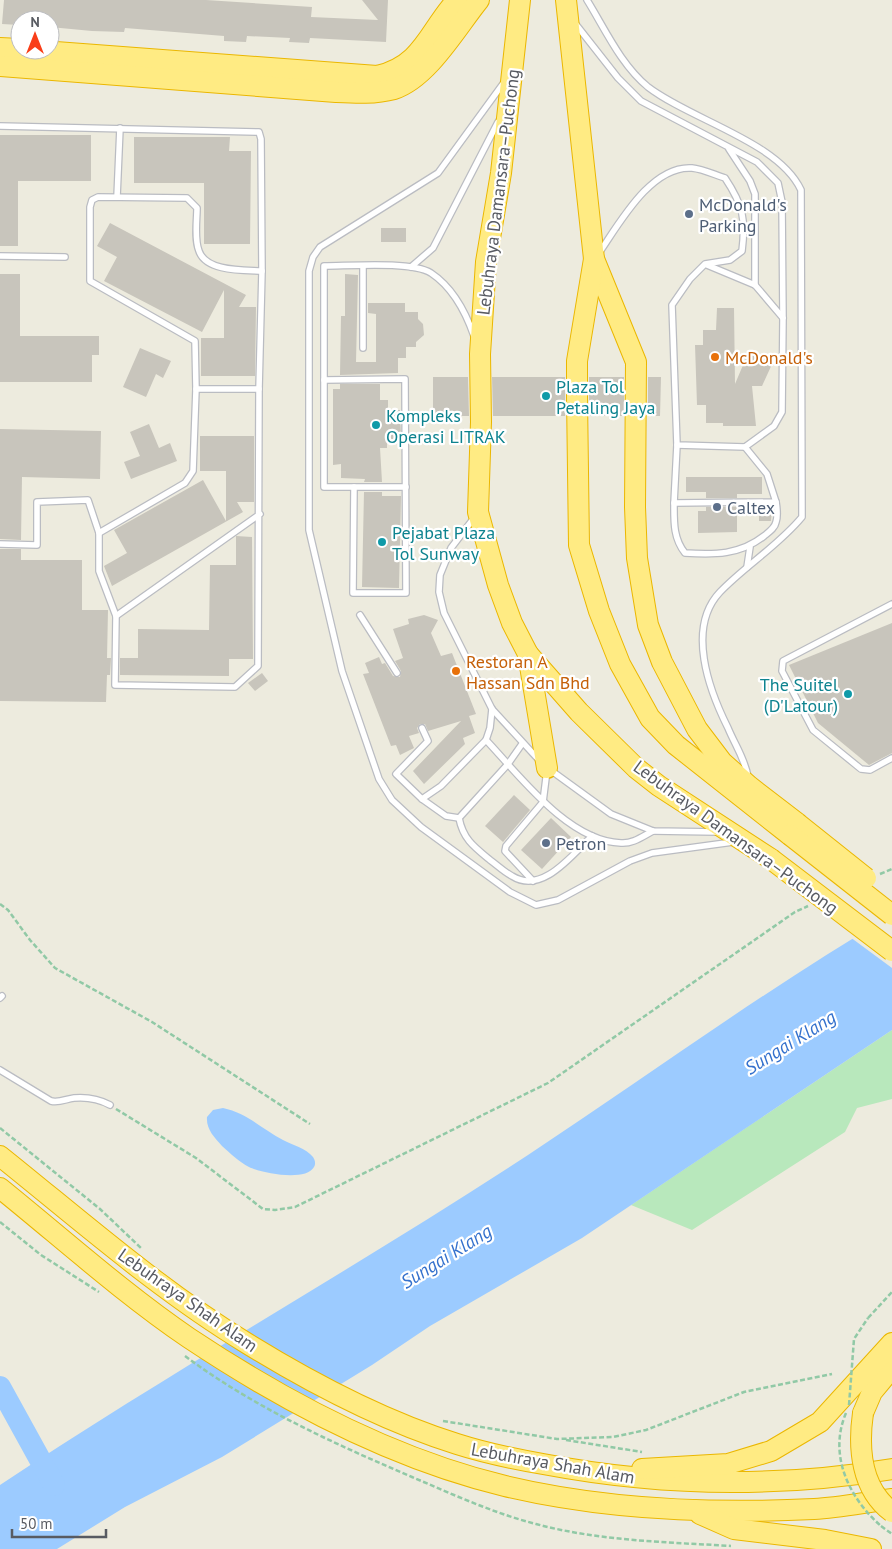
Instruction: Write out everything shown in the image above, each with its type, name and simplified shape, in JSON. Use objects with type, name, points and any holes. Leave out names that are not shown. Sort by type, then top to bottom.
[{"type":"highway","points":[[60,52],[377,76],[390,73],[413,59],[458,8],[479,0]]},
{"type":"highway","name":"Lebuhraya Damansara–Puchong","points":[[520,0],[501,173],[486,262],[480,354],[478,512],[512,624],[528,654],[579,712],[636,768],[659,786],[740,837],[771,859],[892,951]]},
{"type":"highway","name":"Lebuhraya Damansara–Puchong","points":[[566,6],[594,259],[577,361],[579,545],[599,612],[620,664],[650,718],[676,746],[892,898]]},
{"type":"highway","points":[[0,66],[336,92],[381,92],[396,88],[420,74],[458,8]]},
{"type":"highway","name":"Lebuhraya Damansara–Puchong","points":[[594,259],[636,362],[636,533],[642,594],[648,625],[662,662],[697,729],[722,762],[793,829],[892,915]]},
{"type":"highway","points":[[528,654],[547,768]]},
{"type":"highway","name":"Lebuhraya Shah Alam","points":[[0,1156],[141,1259],[246,1343],[300,1375],[371,1411],[456,1444],[504,1457],[590,1473],[658,1481],[745,1483],[842,1477],[892,1469]]},
{"type":"highway","name":"Lebuhraya Shah Alam","points":[[0,1188],[112,1291],[280,1394],[400,1452],[505,1486],[601,1504],[692,1511],[816,1509],[892,1499]]},
{"type":"highway","points":[[590,1473],[728,1464],[771,1451],[820,1422],[892,1343]]},
{"type":"highway","points":[[887,1519],[865,1472],[859,1437],[863,1413],[872,1392],[892,1368]]},
{"type":"highway","points":[[692,1511],[734,1528],[825,1540],[871,1549]]},
{"type":"lane","points":[[587,0],[628,67],[647,86],[670,102],[761,149],[792,174],[801,190],[802,517],[787,535],[747,567],[719,593],[706,615],[702,643],[708,678],[727,727],[746,764],[749,786]]},
{"type":"lane","points":[[566,6],[618,78],[641,101],[762,166],[778,182],[782,202],[784,318],[782,412],[774,426],[745,448],[677,445]]},
{"type":"lane","points":[[512,72],[476,117],[450,159],[438,173],[320,247],[313,257],[309,271],[309,530],[342,671],[379,779],[392,800],[421,827],[510,892],[536,905],[558,900],[630,861],[652,853],[740,837]]},
{"type":"lane","points":[[411,267],[433,248],[508,103]]},
{"type":"lane","points":[[0,126],[259,132],[261,139],[262,271],[259,388],[258,666],[235,686],[115,685],[116,616],[99,570],[99,533],[88,500],[37,502],[37,545],[0,544]]},
{"type":"lane","points":[[117,197],[120,128]]},
{"type":"lane","points":[[728,147],[750,181],[755,194],[755,285]]},
{"type":"lane","points":[[594,259],[655,180],[667,173],[692,168],[725,178],[739,199],[744,230],[742,250],[730,260],[705,264],[690,279],[672,305],[677,445],[674,503],[676,539],[685,552],[724,553],[750,547],[774,526],[777,520],[776,502],[767,474],[745,448]]},
{"type":"lane","points":[[99,533],[185,484],[193,471],[196,388],[195,341],[90,281],[90,207],[92,200],[98,197],[187,198],[197,208],[198,250],[203,258],[222,268],[262,271]]},
{"type":"lane","points":[[0,256],[65,256]]},
{"type":"lane","points":[[705,264],[755,285],[784,318]]},
{"type":"lane","points":[[406,486],[324,487],[324,266],[411,267],[431,273],[446,287],[467,316],[480,354]]},
{"type":"lane","points":[[363,266],[363,348]]},
{"type":"lane","points":[[324,380],[405,379],[406,593],[353,593],[354,487]]},
{"type":"lane","points":[[196,388],[259,388]]},
{"type":"lane","points":[[674,503],[776,502]]},
{"type":"lane","points":[[478,512],[451,548],[440,575],[439,592],[444,613],[492,709],[522,744],[547,768],[610,814],[653,831],[700,830],[740,837]]},
{"type":"lane","points":[[116,616],[260,514]]},
{"type":"lane","points":[[747,567],[750,547]]},
{"type":"lane","points":[[892,604],[784,661],[781,666],[813,730],[861,769],[870,770],[892,758]]},
{"type":"lane","points":[[360,615],[397,673]]},
{"type":"lane","points":[[422,799],[441,786],[486,740],[490,728],[492,709]]},
{"type":"lane","points":[[422,728],[428,741],[396,774],[422,799],[446,816],[459,818]]},
{"type":"lane","points":[[486,740],[543,802],[592,836],[621,843],[631,842],[653,831]]},
{"type":"lane","points":[[459,818],[508,764],[522,744]]},
{"type":"lane","points":[[533,881],[505,851],[506,846],[543,802],[547,768]]},
{"type":"lane","points":[[459,818],[461,831],[469,844],[513,877],[533,881],[550,875],[592,836]]},
{"type":"lane","points":[[0,1070],[51,1101],[57,1102],[76,1098],[101,1100],[110,1105]]},
{"type":"path","points":[[874,877],[892,869]]},
{"type":"path","points":[[0,904],[8,910],[30,940],[55,968],[152,1022],[310,1124]]},
{"type":"path","points":[[110,1105],[196,1158],[264,1209],[275,1210],[295,1207],[548,1083],[795,912],[812,904]]},
{"type":"path","points":[[0,1128],[100,1209],[141,1259]]},
{"type":"path","points":[[0,1222],[41,1255],[112,1291]]},
{"type":"path","points":[[868,1318],[892,1292]]},
{"type":"path","points":[[442,1421],[558,1439],[613,1437],[646,1430],[744,1392],[832,1374]]},
{"type":"path","points":[[341,1447],[480,1506],[537,1525],[659,1543],[738,1546]]},
{"type":"path","points":[[887,1519],[892,1534]]},
{"type":"green space","points":[[892,1030],[892,1099],[857,1108],[845,1132],[692,1230],[631,1205]]},
{"type":"water","name":"Sungai Klang","points":[[892,915],[892,1030],[582,1238],[430,1326],[372,1365],[222,1457],[125,1507],[57,1549],[0,1549],[0,1485],[65,1442],[528,1155],[753,1002]]},
{"type":"water","points":[[223,1108],[240,1114],[275,1136],[307,1151],[314,1159],[314,1167],[309,1172],[302,1174],[283,1175],[263,1172],[245,1165],[222,1146],[209,1129],[207,1117],[213,1110]]},
{"type":"pier","points":[[892,913],[892,968],[850,937]]},
{"type":"building","points":[[4,0],[206,0],[312,7],[311,17],[378,20],[362,0],[388,0],[386,42],[310,38],[309,43],[289,42],[290,38],[247,36],[246,42],[224,41],[224,36],[125,28],[124,32],[60,28],[60,10],[10,10],[10,24],[2,24]]},
{"type":"building","points":[[0,135],[91,135],[91,181],[18,181],[18,246],[0,246]]},
{"type":"building","points":[[134,137],[230,137],[229,151],[251,151],[250,244],[204,244],[204,183],[134,183]]},
{"type":"building","points":[[110,223],[246,295],[239,307],[256,307],[255,376],[201,376],[201,338],[224,338],[224,290],[202,332],[104,281],[117,257],[97,246]]},
{"type":"building","points":[[381,228],[406,228],[406,242],[381,242]]},
{"type":"building","points":[[0,274],[20,274],[20,336],[99,336],[99,355],[92,355],[92,382],[0,382]]},
{"type":"building","points":[[345,274],[358,275],[356,362],[376,362],[376,314],[368,313],[368,303],[405,303],[405,312],[418,312],[418,319],[423,324],[424,335],[416,342],[416,347],[406,347],[406,358],[398,358],[398,373],[340,375],[341,316],[345,316]]},
{"type":"building","name":"McDonald's","points":[[717,308],[734,308],[735,384],[749,351],[773,362],[762,386],[752,386],[756,426],[723,426],[723,423],[706,423],[706,405],[697,405],[695,345],[703,345],[703,330],[716,330]]},
{"type":"building","points":[[140,348],[171,361],[163,378],[156,374],[146,397],[123,387]]},
{"type":"building","points":[[433,377],[468,377],[469,416],[433,416]]},
{"type":"building","points":[[492,377],[565,377],[565,416],[493,416]]},
{"type":"building","points":[[589,377],[624,377],[624,416],[589,416]]},
{"type":"building","points":[[648,377],[661,377],[660,416],[648,416]]},
{"type":"building","points":[[340,384],[380,384],[380,400],[388,400],[388,410],[400,410],[401,439],[387,439],[387,448],[380,448],[382,482],[364,482],[365,479],[341,478],[341,464],[333,465],[333,389],[340,389]]},
{"type":"building","points":[[149,424],[159,448],[170,443],[177,461],[131,479],[124,462],[140,456],[130,432]]},
{"type":"building","points":[[0,429],[101,431],[100,479],[22,477],[21,540],[0,539]]},
{"type":"building","points":[[200,436],[254,436],[254,502],[237,502],[243,512],[112,586],[104,566],[127,553],[114,530],[203,480],[226,521],[226,471],[200,471]]},
{"type":"building","points":[[686,477],[762,477],[762,494],[737,494],[737,498],[706,498],[706,492],[686,492]]},
{"type":"building","name":"Pejabat Plaza Tol Sunway","points":[[364,492],[382,492],[382,496],[401,496],[399,588],[362,587]]},
{"type":"building","points":[[706,507],[737,507],[737,532],[698,533],[698,511],[706,511]]},
{"type":"building","points":[[759,508],[772,508],[771,521],[759,521]]},
{"type":"building","points":[[236,536],[252,537],[253,659],[229,659],[229,676],[120,675],[120,658],[138,658],[138,629],[209,630],[210,565],[236,565]]},
{"type":"building","points":[[0,549],[21,549],[21,560],[82,560],[82,610],[108,610],[107,658],[111,658],[110,675],[107,675],[106,702],[0,701]]},
{"type":"building","points":[[424,615],[438,620],[431,633],[441,656],[452,653],[476,714],[469,716],[475,733],[463,738],[465,744],[424,784],[413,771],[461,721],[428,731],[425,724],[420,724],[417,728],[419,733],[409,736],[414,748],[400,755],[396,745],[391,746],[363,674],[369,673],[365,663],[379,657],[382,664],[385,663],[393,676],[400,677],[401,671],[395,661],[403,658],[393,629],[409,624],[408,619]]},
{"type":"building","name":"The Suitel (D'Latour)","points":[[892,623],[892,753],[869,765],[818,723],[789,665]]},
{"type":"building","points":[[262,673],[268,681],[255,691],[248,683]]},
{"type":"building","points":[[514,795],[530,810],[503,842],[485,826]]},
{"type":"building","name":"Petron","points":[[551,818],[571,837],[542,869],[521,850]]},
{"type":"waterway","points":[[0,1387],[54,1485]]},
{"type":"place","name":"McDonald's Parking","points":[[689,214]]},
{"type":"place","name":"McDonald's","points":[[715,357]]},
{"type":"place","name":"Plaza Tol Petaling Jaya","points":[[546,396]]},
{"type":"place","name":"Kompleks Operasi LITRAK","points":[[376,425]]},
{"type":"place","name":"Caltex","points":[[717,507]]},
{"type":"place","name":"Pejabat Plaza Tol Sunway","points":[[382,542]]},
{"type":"place","name":"Restoran A Hassan Sdn Bhd","points":[[456,671]]},
{"type":"place","name":"The Suitel (D'Latour)","points":[[848,694]]},
{"type":"place","name":"Petron","points":[[546,843]]}]
